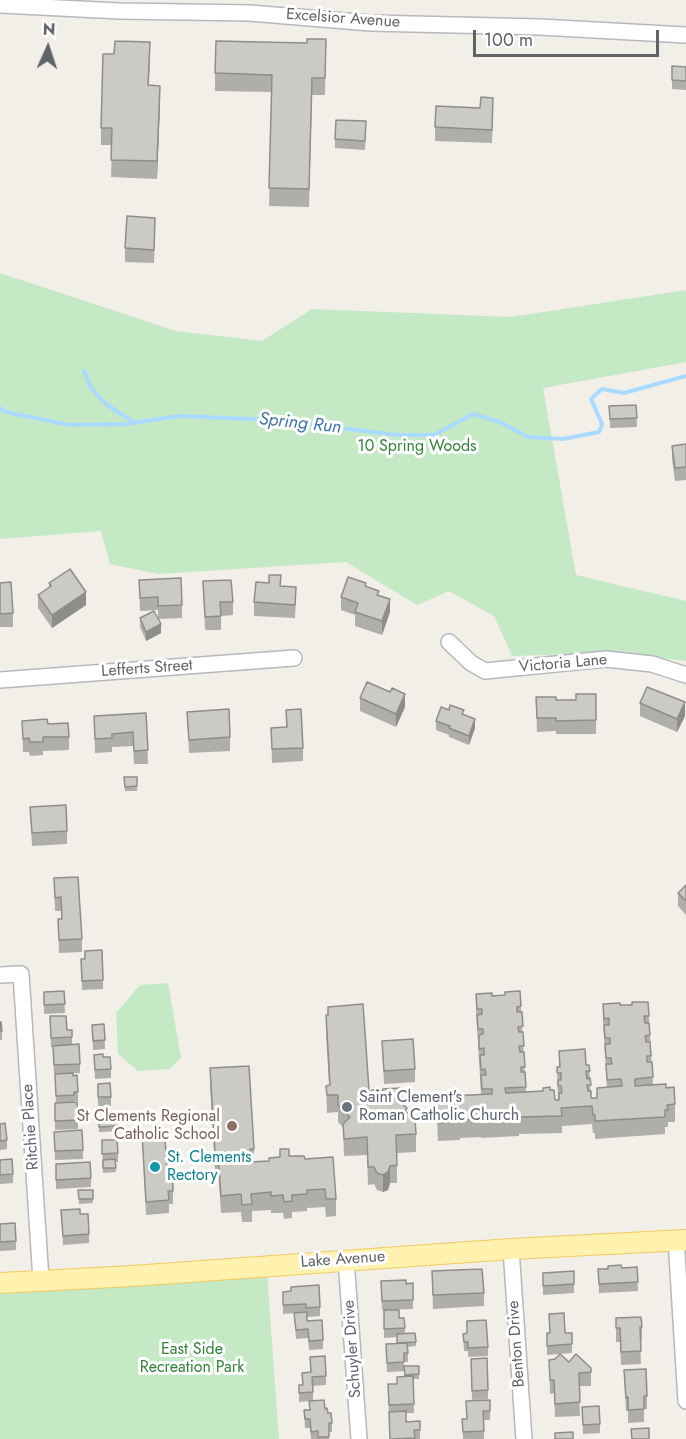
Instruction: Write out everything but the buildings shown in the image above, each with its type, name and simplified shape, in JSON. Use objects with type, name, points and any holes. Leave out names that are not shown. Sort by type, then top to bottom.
[{"type":"main road","name":"Lake Avenue","points":[[0,1283],[681,1239]]},
{"type":"street","name":"Excelsior Avenue","points":[[0,5],[110,11],[250,13],[370,22],[686,34]]},
{"type":"street","name":"Victoria Lane","points":[[449,642],[471,663],[485,670],[606,659],[652,664],[686,675]]},
{"type":"street","name":"Lefferts Street","points":[[0,681],[294,658]]},
{"type":"street","name":"Ritchie Place","points":[[0,975],[21,974],[41,1280]]},
{"type":"street","points":[[681,1239],[686,1401]]},
{"type":"street","name":"Benton Drive","points":[[511,1249],[524,1439]]},
{"type":"street","name":"Schuyler Drive","points":[[346,1259],[359,1439]]},
{"type":"green space","name":"10 Spring Woods","points":[[0,273],[176,331],[262,341],[312,309],[511,317],[686,290],[686,362],[543,388],[576,575],[686,601],[686,661],[609,653],[512,656],[494,616],[449,591],[417,605],[346,562],[158,574],[110,564],[101,531],[0,539]]},
{"type":"green space","points":[[168,983],[181,1058],[170,1069],[138,1071],[118,1054],[116,1013],[140,985]]},
{"type":"green space","name":"East Side Recreation Park","points":[[267,1273],[279,1439],[0,1439],[0,1293]]},
{"type":"waterway","points":[[84,371],[91,388],[106,404],[133,422]]},
{"type":"waterway","name":"Spring Run","points":[[0,408],[6,412],[70,425],[126,424],[179,416],[275,420],[398,435],[434,435],[473,414],[500,422],[528,437],[563,439],[599,432],[602,424],[591,399],[602,389],[624,393],[686,376]]},
{"type":"place","name":"Saint Clement's Roman Catholic Church","points":[[347,1107]]},
{"type":"place","name":"St Clements Regional Catholic School","points":[[232,1126]]},
{"type":"place","name":"St. Clements Rectory","points":[[155,1167]]}]
